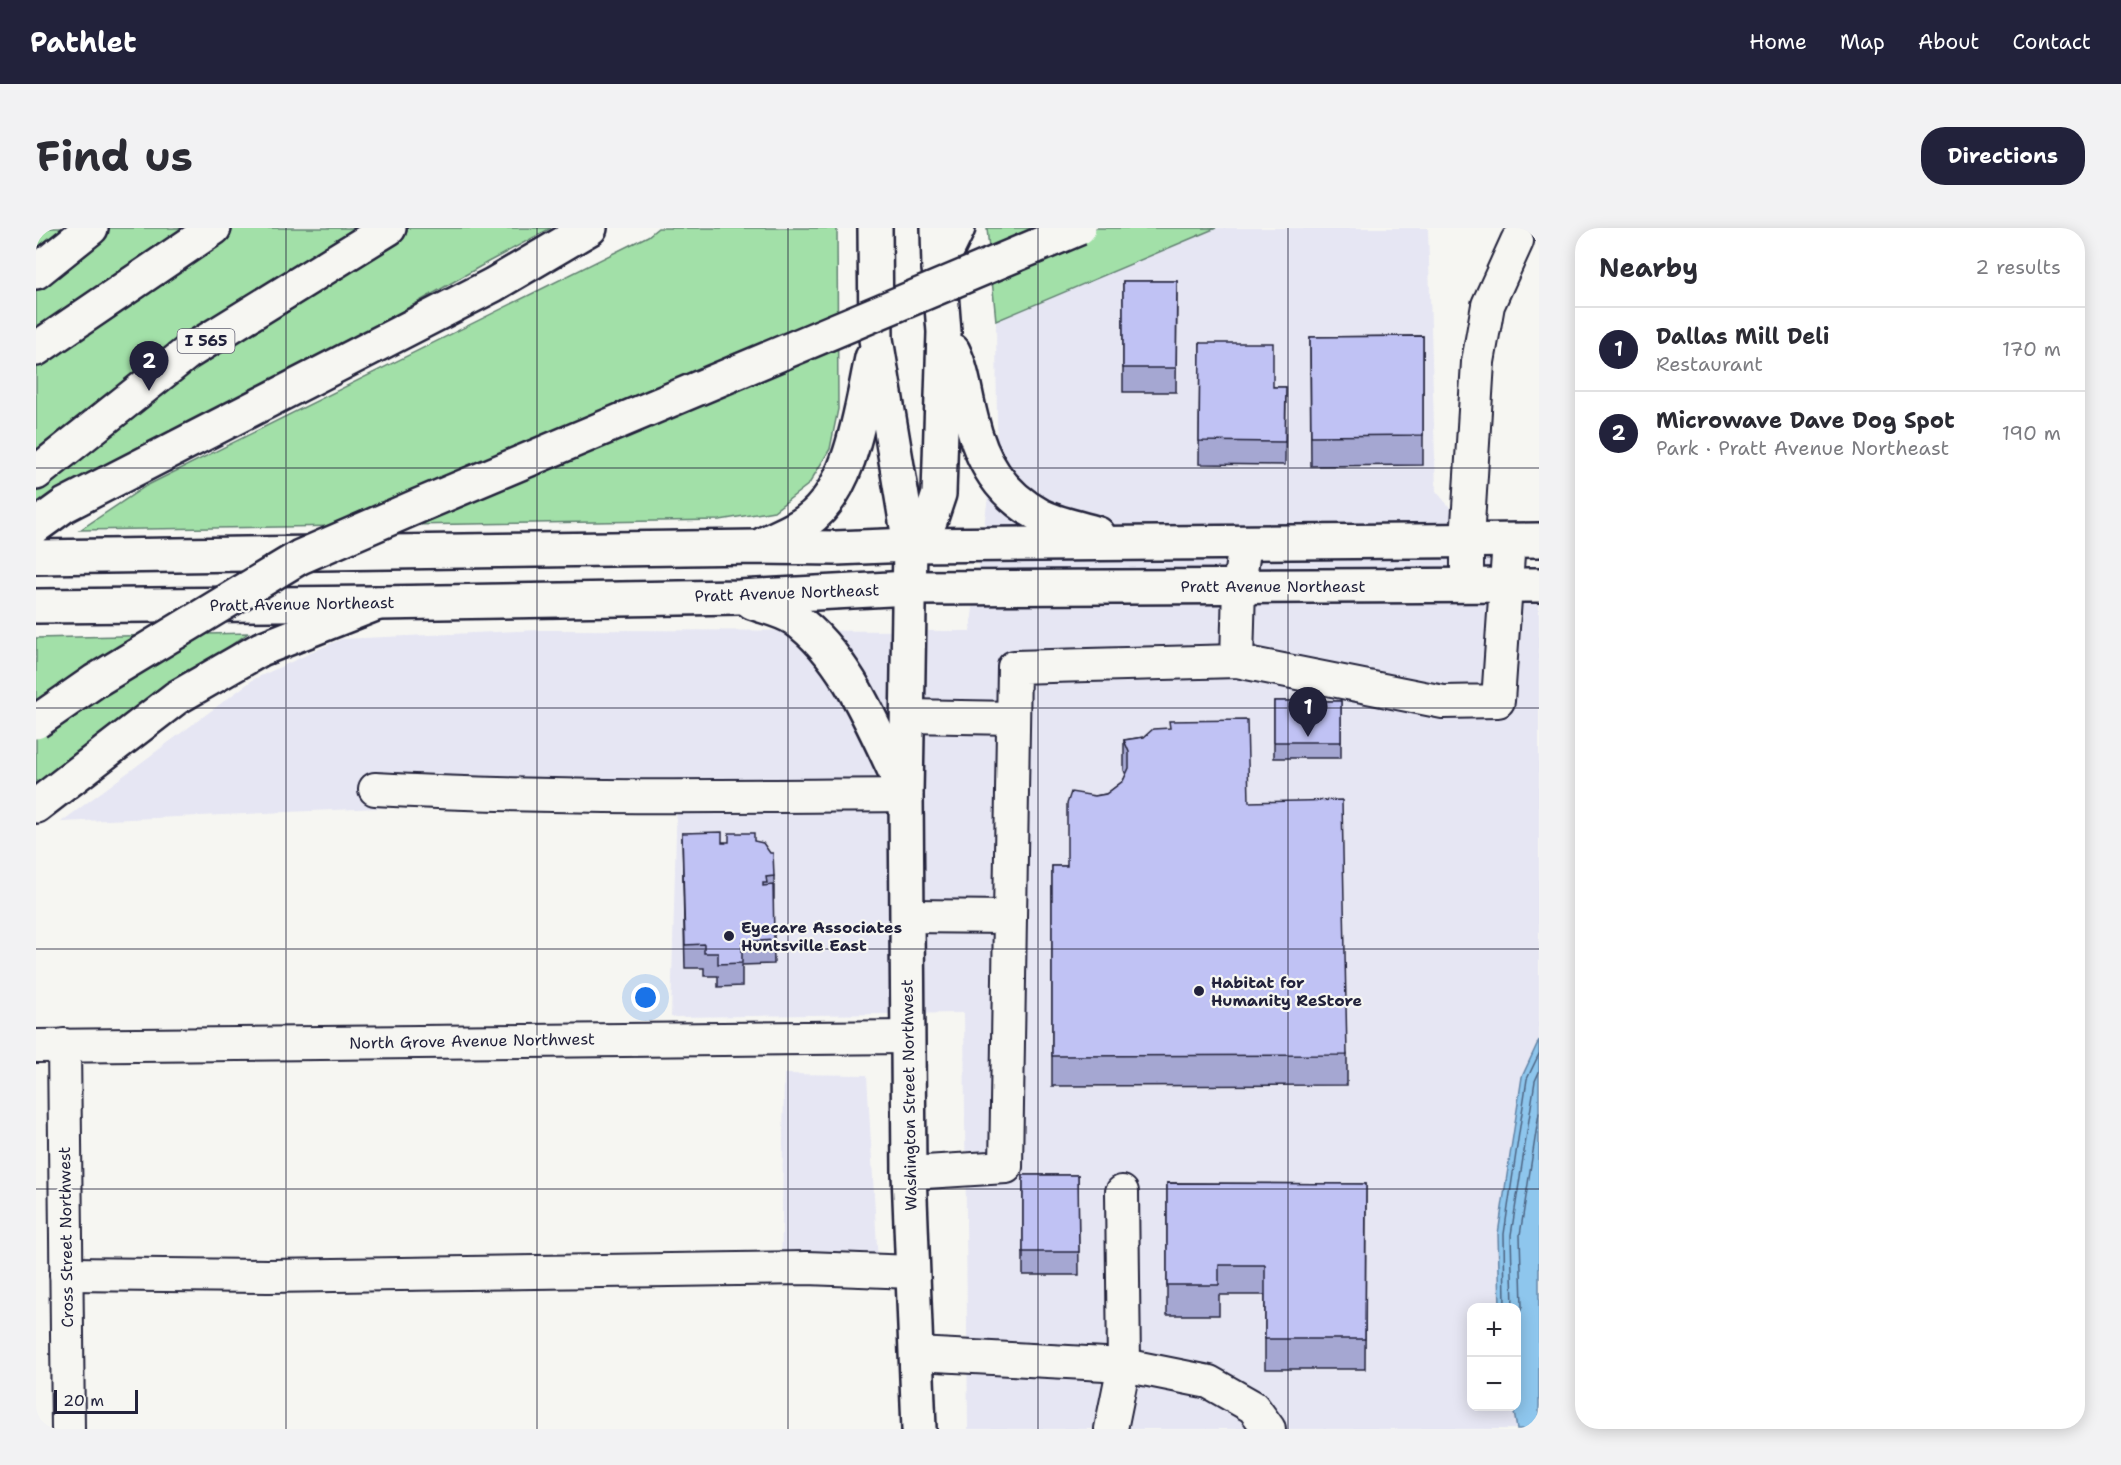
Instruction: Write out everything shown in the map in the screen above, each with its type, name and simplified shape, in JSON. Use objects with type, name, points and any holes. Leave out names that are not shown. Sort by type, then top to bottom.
[{"type":"main road","points":[[36,272],[91,228]]},
{"type":"main road","points":[[36,350],[214,228]]},
{"type":"main road","name":"I 565","points":[[36,473],[187,353],[389,228]]},
{"type":"main road","points":[[36,525],[65,505],[493,285],[590,228]]},
{"type":"main road","name":"Washington Street Northwest","points":[[875,228],[876,339],[910,544],[906,795],[909,1173],[919,1429]]},
{"type":"main road","points":[[910,544],[930,521],[939,495],[944,332],[938,228]]},
{"type":"main road","points":[[939,267],[958,228]]},
{"type":"main road","points":[[36,722],[95,681],[300,557],[1079,228]]},
{"type":"main road","points":[[944,332],[961,368],[971,418],[980,447],[995,478],[1007,492],[1041,516],[1128,543]]},
{"type":"main road","points":[[758,547],[808,521],[842,477],[855,434],[876,339]]},
{"type":"main road","points":[[36,557],[758,547],[836,548],[910,544],[1524,540]]},
{"type":"main road","name":"Pratt Avenue Northeast","points":[[36,606],[739,597],[909,588],[1539,585]]},
{"type":"main road","points":[[739,597],[794,618],[825,647],[857,694],[906,795]]},
{"type":"main road","points":[[36,806],[176,698],[261,649],[378,603]]},
{"type":"street","points":[[1467,585],[1467,540],[1478,362],[1488,305],[1517,242]]},
{"type":"street","points":[[909,1173],[1006,1167],[1014,667],[1237,661],[1443,702],[1497,701],[1505,585],[1524,540]]},
{"type":"street","points":[[1237,661],[1239,586],[1245,543]]},
{"type":"street","points":[[908,716],[1013,718]]},
{"type":"street","points":[[375,789],[456,793],[647,796],[906,795]]},
{"type":"street","points":[[907,916],[1010,917]]},
{"type":"street","name":"North Grove Avenue Northwest","points":[[50,1046],[908,1037]]},
{"type":"street","name":"Cross Street Northwest","points":[[50,1046],[66,1274],[68,1429]]},
{"type":"street","points":[[1111,1429],[1124,1365],[1122,1192]]},
{"type":"street","points":[[66,1274],[268,1276],[807,1268],[913,1272]]},
{"type":"street","points":[[917,1353],[1124,1365],[1209,1382],[1253,1407],[1269,1429]]},
{"type":"shaded area","points":[[1217,228],[1428,228],[1436,491],[1516,585],[1539,595],[1539,1040],[1522,1077],[1498,1234],[1500,1303],[1467,1303],[1467,1411],[1514,1411],[1517,1429],[968,1429],[964,1013],[671,1017],[677,795],[61,822],[254,679],[341,639],[539,630],[970,631],[997,429],[996,321]]},
{"type":"shaded area","points":[[784,1074],[867,1075],[879,1280],[781,1285]]},
{"type":"green space","points":[[36,228],[551,228],[36,521]]},
{"type":"green space","points":[[658,228],[837,228],[838,409],[830,449],[809,484],[774,511],[720,520],[80,530],[146,486],[648,236]]},
{"type":"green space","points":[[987,228],[1216,228],[996,321]]},
{"type":"green space","points":[[248,633],[36,786],[36,638]]},
{"type":"water","points":[[1539,1040],[1539,1429],[1517,1429],[1514,1411],[1521,1411],[1521,1303],[1500,1303],[1498,1234],[1522,1077]]},
{"type":"building","points":[[1123,281],[1177,281],[1176,368],[1123,368]]},
{"type":"building","points":[[1423,336],[1423,435],[1311,436],[1310,337]]},
{"type":"building","points":[[1200,343],[1273,343],[1273,387],[1286,387],[1285,442],[1199,441]]},
{"type":"building","points":[[1274,701],[1341,701],[1341,742],[1274,742]]},
{"type":"building","name":"Habitat for Humanity ReStore","points":[[1247,720],[1249,802],[1342,800],[1347,1055],[1052,1056],[1052,866],[1067,866],[1067,804],[1071,792],[1095,796],[1106,794],[1123,781],[1129,768],[1129,752],[1124,740],[1144,737],[1153,729],[1170,728],[1169,721]]},
{"type":"building","name":"Eyecare Associates Huntsville East","points":[[722,832],[722,843],[729,842],[729,833],[754,833],[754,841],[763,843],[770,853],[773,853],[774,876],[766,877],[767,883],[763,883],[763,886],[773,885],[774,940],[742,942],[742,963],[718,964],[718,953],[704,953],[704,944],[685,945],[682,833]]},
{"type":"building","points":[[1023,1175],[1078,1175],[1079,1252],[1023,1252]]},
{"type":"building","points":[[1167,1183],[1366,1184],[1365,1339],[1265,1339],[1265,1265],[1219,1265],[1219,1285],[1167,1285]]},
{"type":"place","name":"Microwave Dave Dog Spot","points":[[149,391]]},
{"type":"place","name":"Dallas Mill Deli","points":[[1308,737]]},
{"type":"place","name":"Eyecare Associates Huntsville East","points":[[729,936]]},
{"type":"place","name":"Habitat for Humanity ReStore","points":[[1199,991]]}]
